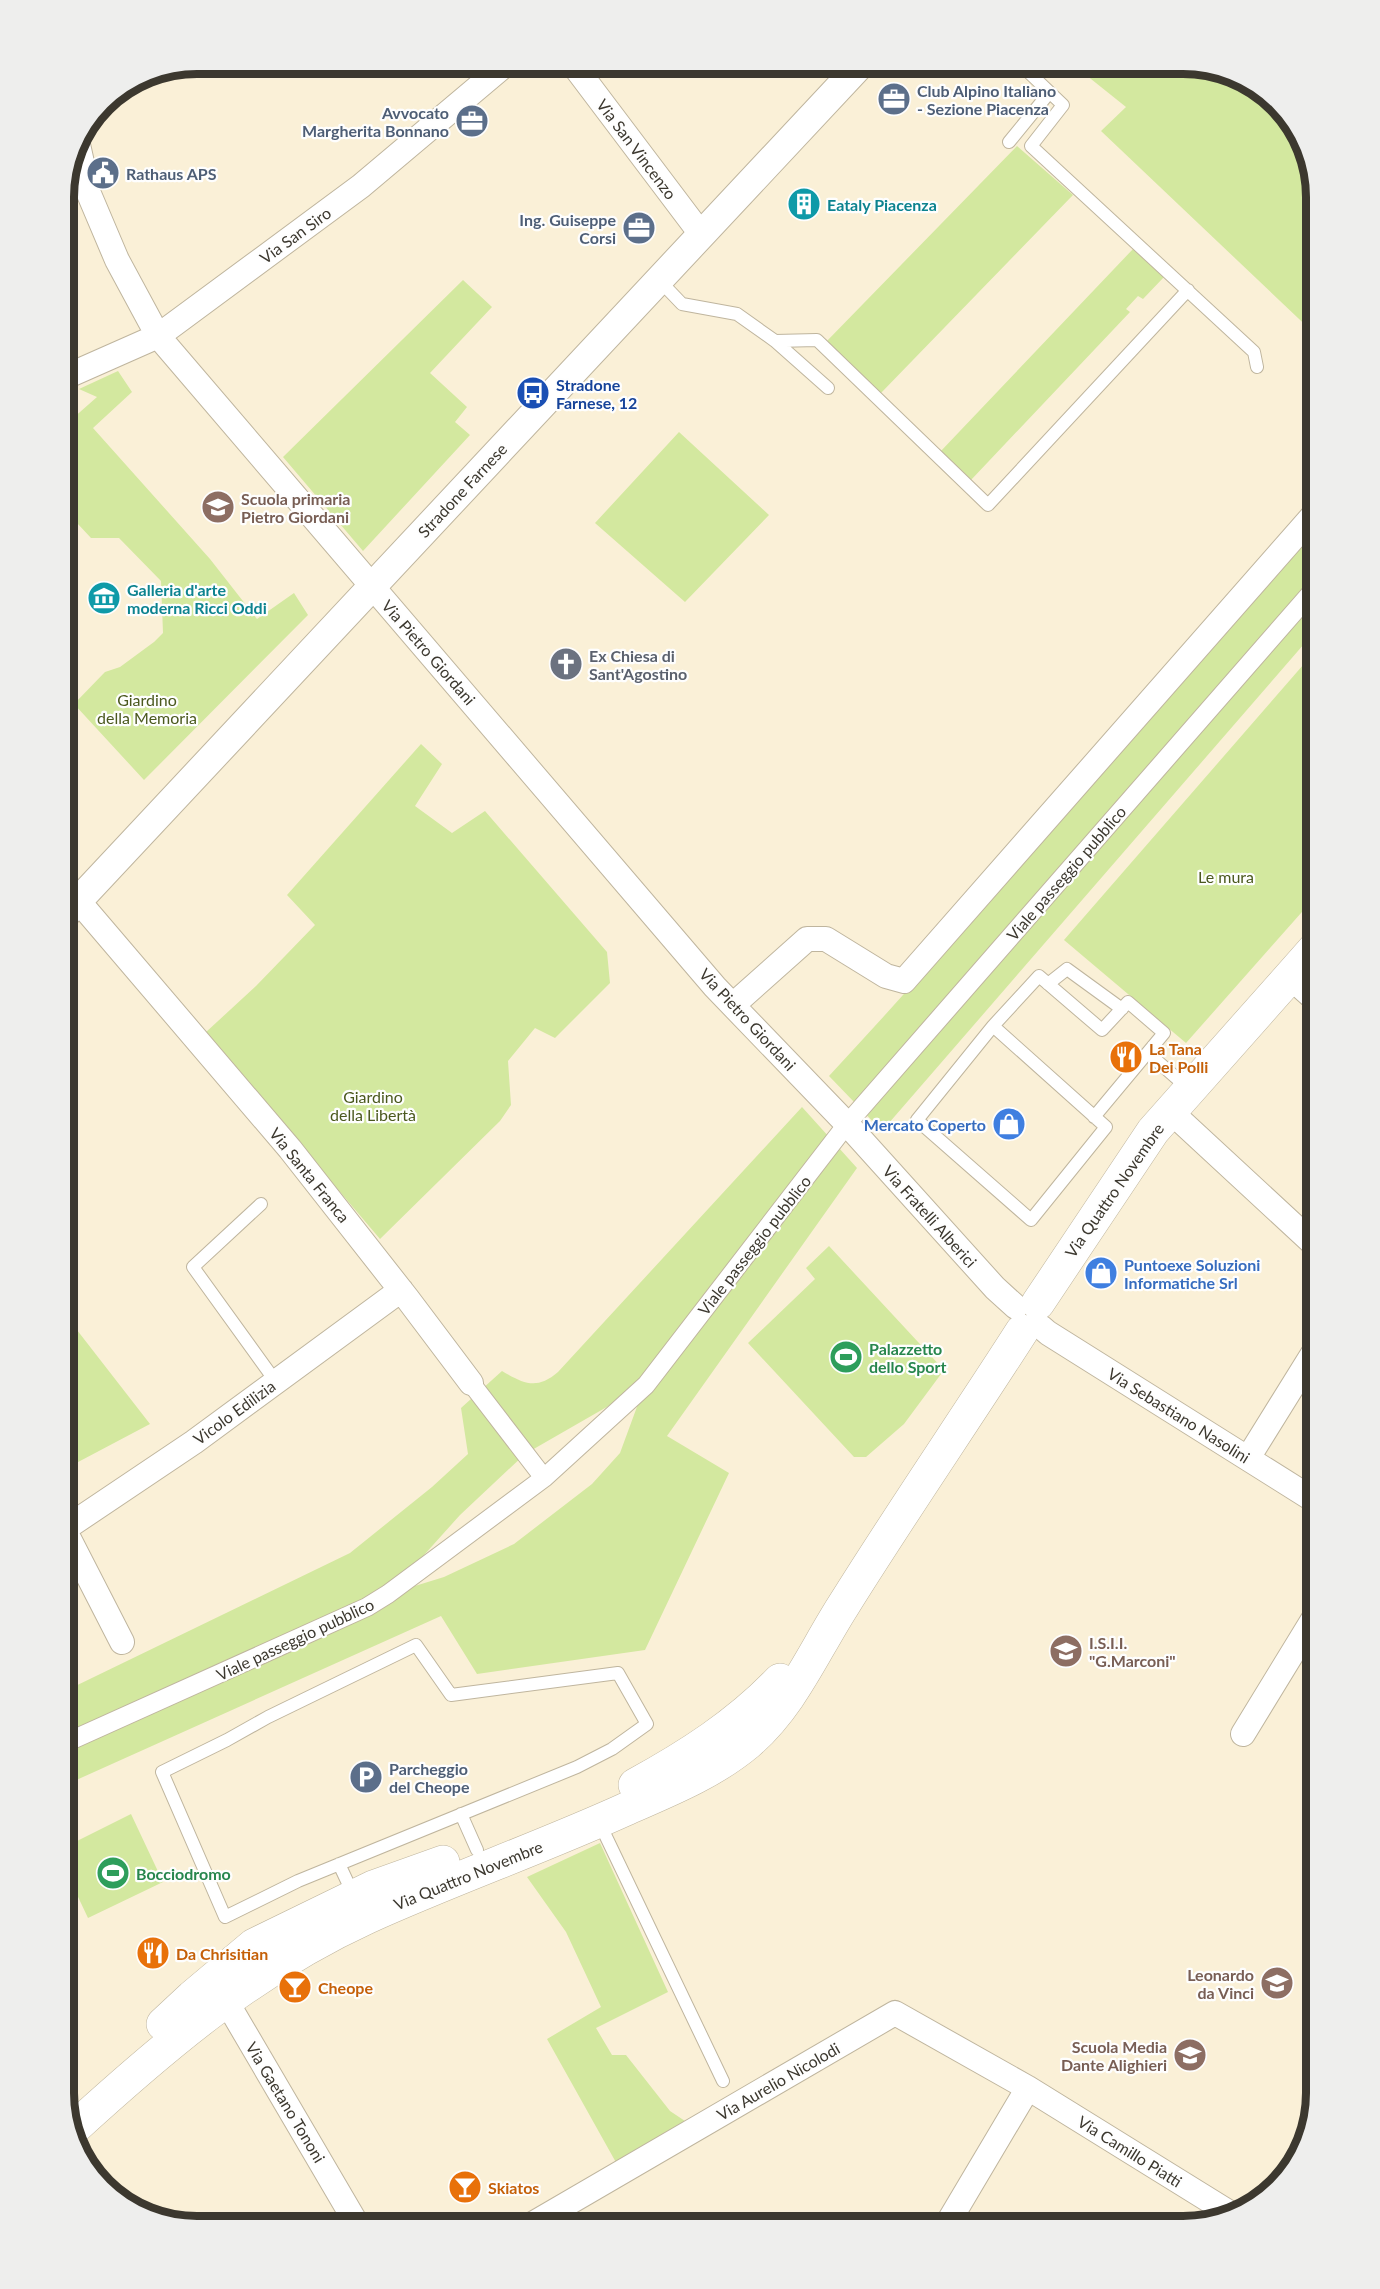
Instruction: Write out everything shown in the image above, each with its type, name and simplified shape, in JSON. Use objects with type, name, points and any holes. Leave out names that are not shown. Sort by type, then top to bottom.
[{"type":"main road","name":"Via Quattro Novembre","points":[[75,2108],[192,1996],[219,1989],[275,1966],[365,1918],[599,1822],[702,1775],[748,1742],[768,1723],[792,1692],[841,1608],[1029,1317],[1153,1131],[1306,958]]},
{"type":"main road","name":"Via Quattro Novembre","points":[[78,2124],[159,2052],[219,1989],[254,1946],[373,1887],[477,1850],[576,1811],[630,1787],[678,1761],[727,1728],[784,1676],[841,1608]]},
{"type":"main road","points":[[599,1822],[609,1807],[653,1786],[694,1762],[710,1750],[727,1728]]},
{"type":"main road","points":[[477,1850],[494,1854],[535,1839],[554,1840]]},
{"type":"main road","points":[[275,1966],[292,1940],[346,1911],[354,1897]]},
{"type":"street","name":"Via San Siro","points":[[74,373],[158,336],[361,186],[495,73]]},
{"type":"street","name":"Via San Vincenzo","points":[[580,73],[701,234]]},
{"type":"street","name":"Stradone Farnese","points":[[74,894],[372,586],[852,74]]},
{"type":"street","name":"Via Pietro Giordani","points":[[81,157],[89,194],[117,260],[158,336],[734,1005],[847,1124]]},
{"type":"street","points":[[734,1005],[807,939],[826,939],[886,976],[904,981],[1306,524]]},
{"type":"street","name":"Viale passeggio pubblico","points":[[73,1739],[367,1607],[388,1594],[544,1478],[646,1385],[847,1124],[1306,599]]},
{"type":"street","name":"Via Santa Franca","points":[[74,907],[297,1171],[401,1290],[544,1478]]},
{"type":"street","points":[[1289,976],[1306,991]]},
{"type":"street","points":[[1180,1100],[1306,1234]]},
{"type":"street","name":"Via Fratelli Alberici","points":[[847,1124],[995,1288],[1029,1317]]},
{"type":"street","name":"Vicolo Edilizia","points":[[73,1523],[194,1442],[401,1290]]},
{"type":"street","name":"Via Sebastiano Nasolini","points":[[1029,1317],[1048,1333],[1306,1495]]},
{"type":"street","points":[[1248,1458],[1306,1365]]},
{"type":"street","name":"Vicolo Edilizia","points":[[73,1547],[122,1642]]},
{"type":"street","points":[[1243,1734],[1306,1631]]},
{"type":"street","name":"Via Gaetano Tononi","points":[[219,1989],[352,2215]]},
{"type":"street","name":"Via Aurelio Nicolodi","points":[[548,2215],[895,2013],[1028,2088]]},
{"type":"street","points":[[952,2216],[1028,2088]]},
{"type":"street","name":"Via Camillo Piatti","points":[[1028,2088],[1224,2209]]},
{"type":"lane","points":[[1030,74],[1063,105],[1030,146],[1254,352],[1257,368]]},
{"type":"lane","points":[[1010,142],[1049,93]]},
{"type":"lane","points":[[659,280],[682,304],[737,314],[775,340],[828,388]]},
{"type":"lane","points":[[775,340],[817,340],[988,505],[1188,290]]},
{"type":"lane","points":[[1048,984],[1067,969],[1122,1009]]},
{"type":"lane","points":[[993,1026],[1094,1117],[1106,1127],[1031,1220],[917,1120],[993,1026],[1039,976],[1102,1030],[1128,1002],[1164,1033],[1094,1117]]},
{"type":"lane","points":[[1148,1053],[1180,1100]]},
{"type":"lane","points":[[261,1204],[193,1267],[276,1382]]},
{"type":"lane","points":[[416,1645],[451,1695],[618,1673],[647,1724],[612,1749],[577,1767],[460,1814],[339,1864],[225,1917],[162,1772],[416,1645]]},
{"type":"lane","points":[[460,1814],[477,1850]]},
{"type":"lane","points":[[599,1822],[723,2081]]},
{"type":"lane","points":[[339,1864],[354,1897]]},
{"type":"green space","points":[[1085,74],[1191,74],[1223,80],[1252,94],[1286,128],[1297,150],[1305,181],[1306,326],[1101,131],[1126,107]]},
{"type":"green space","points":[[1017,146],[1073,195],[880,394],[825,343]]},
{"type":"green space","points":[[1133,249],[1164,277],[1143,299],[1138,296],[1126,309],[1130,312],[971,480],[940,452]]},
{"type":"green space","points":[[463,280],[492,307],[430,373],[467,407],[455,422],[470,435],[363,551],[283,457]]},
{"type":"green space","name":"Giardino della Memoria","points":[[118,371],[132,392],[93,428],[210,559],[257,619],[294,593],[308,615],[144,780],[74,704],[105,672],[120,667],[163,633],[161,581],[119,538],[91,538],[74,520],[74,417],[97,397],[79,389]]},
{"type":"green space","points":[[679,432],[769,515],[685,602],[595,523]]},
{"type":"green space","points":[[1306,526],[1306,642],[882,1131],[829,1076],[954,938],[1137,727]]},
{"type":"green space","name":"Le mura","points":[[1306,662],[1306,907],[1186,1043],[1064,940]]},
{"type":"green space","name":"Giardino della Libertà","points":[[421,744],[442,764],[415,806],[452,833],[485,811],[607,952],[610,983],[555,1038],[535,1028],[508,1061],[511,1105],[500,1121],[380,1239],[205,1033],[256,986],[315,925],[287,895]]},
{"type":"green space","points":[[802,1107],[857,1168],[667,1436],[729,1473],[645,1650],[477,1674],[441,1616],[73,1781],[73,1687],[350,1553],[432,1487],[468,1454],[461,1408],[502,1371],[530,1383],[550,1378]],"holes":[[[645,1385],[620,1453],[592,1484],[514,1544],[444,1577],[389,1594],[460,1515],[525,1454]]]},
{"type":"green space","name":"Palazzetto dello Sport","points":[[829,1246],[944,1370],[904,1424],[866,1457],[854,1457],[748,1343],[815,1279],[806,1268]]},
{"type":"green space","points":[[73,1325],[150,1424],[73,1465]]},
{"type":"green space","name":"Bocciodromo","points":[[131,1814],[163,1882],[88,1918],[73,1886],[73,1843]]},
{"type":"green space","points":[[600,1843],[668,1992],[596,2028],[612,2055],[626,2055],[670,2111],[688,2123],[618,2166],[547,2039],[601,2007],[566,1932],[527,1877]]},
{"type":"place","name":"Club Alpino Italiano - Sezione Piacenza","points":[[894,99]]},
{"type":"place","name":"Avvocato Margherita Bonnano","points":[[472,121]]},
{"type":"place","name":"Rathaus APS","points":[[103,173]]},
{"type":"place","name":"Eataly Piacenza","points":[[804,204]]},
{"type":"place","name":"Ing. Guiseppe Corsi","points":[[639,228]]},
{"type":"place","name":"Stradone Farnese, 12","points":[[533,393]]},
{"type":"place","name":"Scuola primaria Pietro Giordani","points":[[218,507]]},
{"type":"place","name":"Galleria d'arte moderna Ricci Oddi","points":[[104,598]]},
{"type":"place","name":"Ex Chiesa di Sant'Agostino","points":[[566,664]]},
{"type":"place","name":"La Tana Dei Polli","points":[[1126,1057]]},
{"type":"place","name":"Mercato Coperto","points":[[1009,1124]]},
{"type":"place","name":"Puntoexe Soluzioni Informatiche Srl","points":[[1101,1273]]},
{"type":"place","name":"Palazzetto dello Sport","points":[[846,1357]]},
{"type":"place","name":"I.S.I.I. \"G.Marconi\"","points":[[1066,1651]]},
{"type":"place","name":"Parcheggio del Cheope","points":[[366,1777]]},
{"type":"place","name":"Bocciodromo","points":[[113,1873]]},
{"type":"place","name":"Da Chrisitian","points":[[153,1953]]},
{"type":"place","name":"Leonardo da Vinci","points":[[1277,1983]]},
{"type":"place","name":"Cheope","points":[[295,1987]]},
{"type":"place","name":"Scuola Media Dante Alighieri","points":[[1190,2055]]},
{"type":"place","name":"Skiatos","points":[[465,2187]]}]
